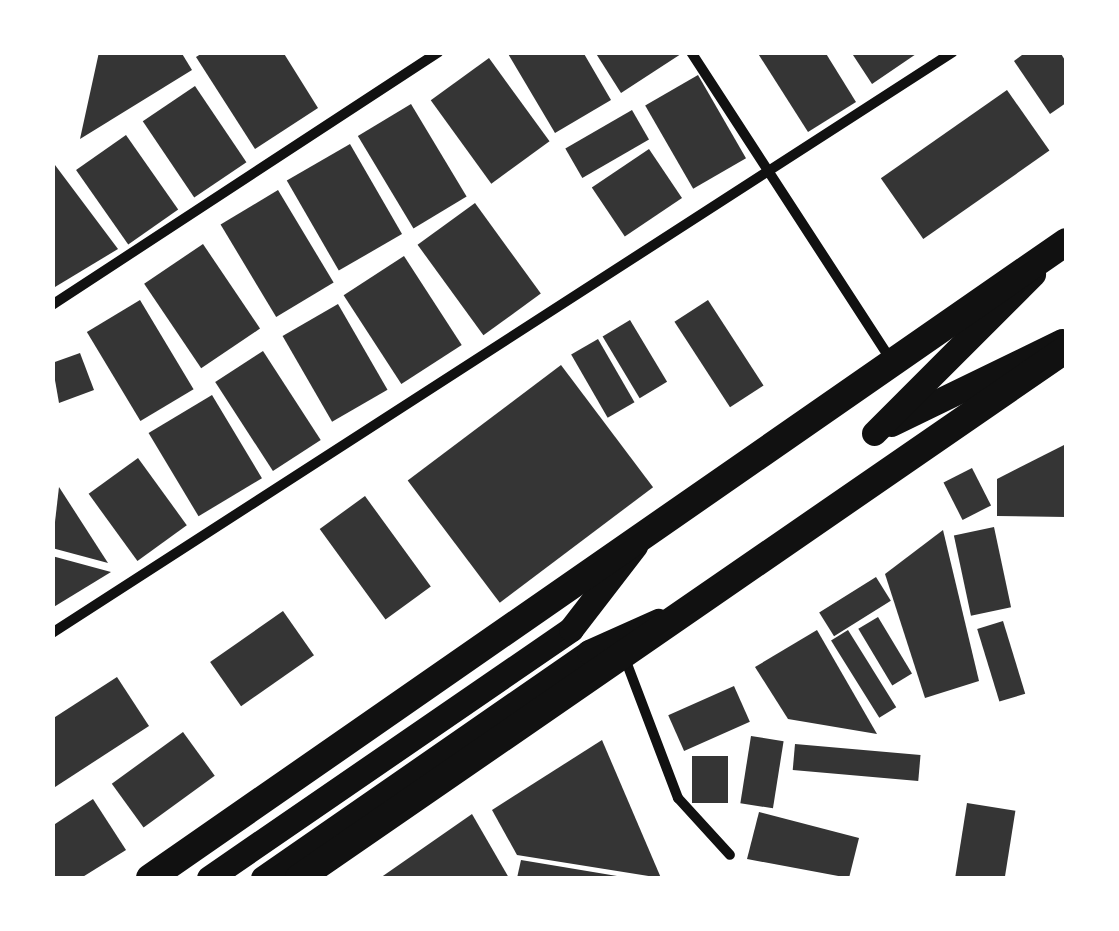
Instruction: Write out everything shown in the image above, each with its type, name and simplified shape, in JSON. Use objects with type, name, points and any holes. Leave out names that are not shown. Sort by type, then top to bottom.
[{"type":"highway","points":[[150,878],[1064,244]]},
{"type":"highway","points":[[299,878],[1066,349]]},
{"type":"main road","points":[[1064,244],[874,433],[1066,338]]},
{"type":"main road","points":[[208,878],[571,629],[639,540]]},
{"type":"main road","points":[[263,878],[589,652],[699,602]]},
{"type":"street","points":[[52,305],[440,52]]},
{"type":"street","points":[[691,52],[892,362]]},
{"type":"street","points":[[52,632],[953,52]]},
{"type":"street","points":[[623,655],[678,798],[730,855]]},
{"type":"building","points":[[99,52],[181,52],[192,70],[80,139]]},
{"type":"building","points":[[204,52],[283,52],[318,108],[255,149],[196,57]]},
{"type":"building","points":[[507,52],[583,52],[611,100],[555,133]]},
{"type":"building","points":[[595,52],[684,52],[621,93]]},
{"type":"building","points":[[757,52],[825,52],[856,102],[808,132]]},
{"type":"building","points":[[851,52],[919,52],[872,84]]},
{"type":"building","points":[[1026,52],[1060,52],[1066,62],[1066,103],[1050,114],[1014,61]]},
{"type":"building","points":[[489,58],[550,141],[491,184],[431,100]]},
{"type":"building","points":[[698,75],[746,158],[693,189],[645,106]]},
{"type":"building","points":[[195,86],[246,162],[194,198],[143,121]]},
{"type":"building","points":[[1007,90],[1049,151],[923,239],[881,178]]},
{"type":"building","points":[[411,104],[467,197],[413,229],[358,136]]},
{"type":"building","points":[[632,110],[649,139],[582,178],[565,148]]},
{"type":"building","points":[[126,135],[178,210],[128,245],[76,170]]},
{"type":"building","points":[[350,144],[402,234],[339,271],[287,180]]},
{"type":"building","points":[[649,149],[682,198],[625,236],[592,188]]},
{"type":"building","points":[[52,161],[118,249],[55,287],[52,273]]},
{"type":"building","points":[[278,190],[334,283],[276,317],[221,225]]},
{"type":"building","points":[[475,203],[541,294],[483,335],[418,245]]},
{"type":"building","points":[[203,244],[260,329],[201,368],[144,284]]},
{"type":"building","points":[[404,256],[462,345],[401,384],[344,295]]},
{"type":"building","points":[[140,300],[194,389],[140,421],[87,332]]},
{"type":"building","points":[[708,300],[764,386],[730,407],[674,322]]},
{"type":"building","points":[[338,304],[388,390],[332,422],[283,336]]},
{"type":"building","points":[[630,320],[667,382],[640,398],[603,336]]},
{"type":"building","points":[[598,339],[634,402],[608,418],[571,354]]},
{"type":"building","points":[[263,351],[321,440],[273,471],[215,382]]},
{"type":"building","points":[[80,353],[94,390],[59,403],[52,363]]},
{"type":"building","points":[[561,365],[653,487],[500,603],[408,481]]},
{"type":"building","points":[[212,395],[262,478],[199,516],[149,433]]},
{"type":"building","points":[[1066,444],[1066,517],[997,516],[997,479]]},
{"type":"building","points":[[138,458],[187,525],[137,561],[89,494]]},
{"type":"building","points":[[972,468],[991,505],[963,520],[943,483]]},
{"type":"building","points":[[59,487],[108,563],[52,548]]},
{"type":"building","points":[[365,496],[431,587],[386,620],[320,529]]},
{"type":"building","points":[[994,527],[1011,607],[971,616],[954,536]]},
{"type":"building","points":[[943,530],[979,681],[925,698],[885,574]]},
{"type":"building","points":[[52,556],[111,572],[52,608]]},
{"type":"building","points":[[876,577],[891,601],[834,636],[819,613]]},
{"type":"building","points":[[283,611],[314,655],[241,706],[210,662]]},
{"type":"building","points":[[878,617],[912,674],[892,685],[858,629]]},
{"type":"building","points":[[1003,621],[1025,694],[999,702],[977,629]]},
{"type":"building","points":[[817,630],[877,734],[788,719],[755,667]]},
{"type":"building","points":[[848,630],[896,707],[879,718],[831,641]]},
{"type":"building","points":[[117,677],[149,726],[52,789],[52,719]]},
{"type":"building","points":[[734,686],[750,722],[684,751],[668,715]]},
{"type":"building","points":[[183,732],[215,776],[144,827],[112,784]]},
{"type":"building","points":[[751,736],[784,741],[773,808],[740,803]]},
{"type":"building","points":[[602,740],[661,878],[517,855],[492,810]]},
{"type":"building","points":[[795,744],[921,755],[918,781],[793,770]]},
{"type":"building","points":[[692,756],[728,756],[728,803],[692,803]]},
{"type":"building","points":[[93,799],[126,850],[81,878],[52,878],[52,826]]},
{"type":"building","points":[[967,803],[1015,811],[1005,878],[955,878]]},
{"type":"building","points":[[759,812],[859,838],[849,878],[747,859]]},
{"type":"building","points":[[472,814],[509,878],[380,878]]},
{"type":"building","points":[[521,860],[617,876],[517,878]]}]
